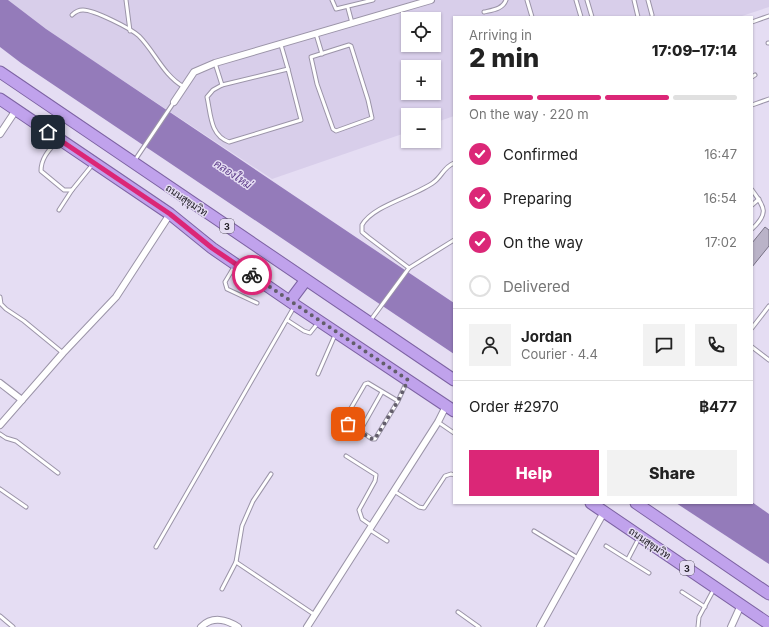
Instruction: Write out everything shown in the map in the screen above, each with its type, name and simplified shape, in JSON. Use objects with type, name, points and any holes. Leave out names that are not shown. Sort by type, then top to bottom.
[{"type":"highway","name":"ถนนสุขุมวิท","points":[[0,72],[133,164],[453,379]]},
{"type":"highway","name":"ถนนสุขุมวิท","points":[[0,99],[170,214],[212,248],[292,303],[450,408]]},
{"type":"highway","points":[[292,303],[306,281]]},
{"type":"highway","name":"ถนนสุขุมวิท","points":[[592,504],[741,605],[765,624]]},
{"type":"highway","name":"3","points":[[637,504],[769,594]]},
{"type":"street","points":[[174,102],[194,72],[215,63],[431,0]]},
{"type":"street","points":[[0,134],[16,110]]},
{"type":"street","points":[[0,424],[63,353],[116,298],[170,214]]},
{"type":"street","points":[[0,383],[22,400]]},
{"type":"street","points":[[308,627],[438,422],[450,408]]},
{"type":"street","points":[[540,627],[604,512]]},
{"type":"street","points":[[730,627],[741,605]]},
{"type":"street","points":[[201,627],[208,621],[217,619],[238,627]]},
{"type":"lane","points":[[126,0],[130,31]]},
{"type":"lane","points":[[332,0],[336,9],[348,8],[373,0]]},
{"type":"lane","points":[[484,12],[498,8],[504,4],[506,0]]},
{"type":"lane","points":[[527,0],[532,16]]},
{"type":"lane","points":[[576,0],[581,16]]},
{"type":"lane","points":[[587,0],[592,16]]},
{"type":"lane","points":[[634,0],[638,16]]},
{"type":"lane","points":[[648,0],[652,15]]},
{"type":"lane","points":[[348,8],[352,24]]},
{"type":"lane","points":[[72,15],[75,11],[83,10],[98,14],[138,36],[160,65],[178,84],[184,87]]},
{"type":"lane","points":[[753,22],[769,16]]},
{"type":"lane","points":[[316,34],[322,54]]},
{"type":"lane","points":[[281,45],[288,69],[301,120],[229,142],[218,138],[214,131],[207,97],[213,90],[222,84],[288,69]]},
{"type":"lane","points":[[349,45],[351,46],[372,118],[336,131],[333,129],[310,59],[311,57],[322,54],[349,45]]},
{"type":"lane","points":[[215,63],[222,84]]},
{"type":"lane","points":[[753,105],[769,99]]},
{"type":"lane","points":[[133,164],[174,102]]},
{"type":"lane","points":[[59,138],[45,155],[41,164],[41,171],[64,190],[72,190]]},
{"type":"lane","points":[[59,210],[72,190],[94,163]]},
{"type":"lane","points":[[409,269],[362,232],[362,225],[370,215],[435,182],[448,166],[453,164]]},
{"type":"lane","points":[[753,191],[763,204],[766,212],[763,220],[753,228]]},
{"type":"lane","points":[[753,204],[759,200]]},
{"type":"lane","points":[[369,323],[409,269],[453,241]]},
{"type":"lane","points":[[236,264],[225,282],[227,289],[257,304]]},
{"type":"lane","points":[[0,297],[2,304],[6,309],[24,321],[63,353]]},
{"type":"lane","points":[[156,547],[277,333],[287,320],[292,303]]},
{"type":"lane","points":[[753,327],[769,306]]},
{"type":"lane","points":[[287,320],[304,331],[310,333],[317,326],[318,320]]},
{"type":"lane","points":[[318,374],[336,332]]},
{"type":"lane","points":[[753,348],[769,360]]},
{"type":"lane","points":[[398,401],[368,383],[361,389],[346,418],[348,424],[372,439],[375,439],[398,401],[408,380]]},
{"type":"lane","points":[[360,431],[382,392]]},
{"type":"lane","points":[[438,422],[453,432]]},
{"type":"lane","points":[[0,434],[6,438],[16,441],[58,473]]},
{"type":"lane","points":[[346,456],[376,475],[375,481],[359,510],[362,519],[387,541]]},
{"type":"lane","points":[[222,589],[236,562],[242,526],[253,501],[271,474]]},
{"type":"lane","points":[[394,491],[419,507],[424,508],[446,476],[453,475]]},
{"type":"lane","points":[[0,489],[26,507]]},
{"type":"lane","points":[[534,531],[578,558]]},
{"type":"lane","points":[[628,559],[640,536]]},
{"type":"lane","points":[[606,546],[649,572]]},
{"type":"lane","points":[[236,562],[315,615]]},
{"type":"lane","points":[[698,627],[699,617],[715,587]]},
{"type":"lane","points":[[682,592],[705,607]]},
{"type":"lane","points":[[458,612],[479,627]]},
{"type":"lane","points":[[0,616],[13,627]]},
{"type":"shaded area","points":[[1,0],[769,0],[769,7],[742,16],[453,16],[453,116],[441,121],[441,108],[401,108],[401,134],[272,179]]},
{"type":"water","name":"คลองใหม่","points":[[0,0],[8,0],[46,29],[453,302],[453,353],[21,63],[0,47]]},
{"type":"water","points":[[753,503],[769,514],[769,564],[678,504],[753,504]]},
{"type":"building","points":[[765,227],[769,230],[769,246],[753,266],[753,242]]},
{"type":"way so far","points":[[252,275],[408,380],[398,401],[375,439],[372,439],[348,424]]},
{"type":"route","points":[[48,132],[170,214],[212,248],[252,275]]}]
